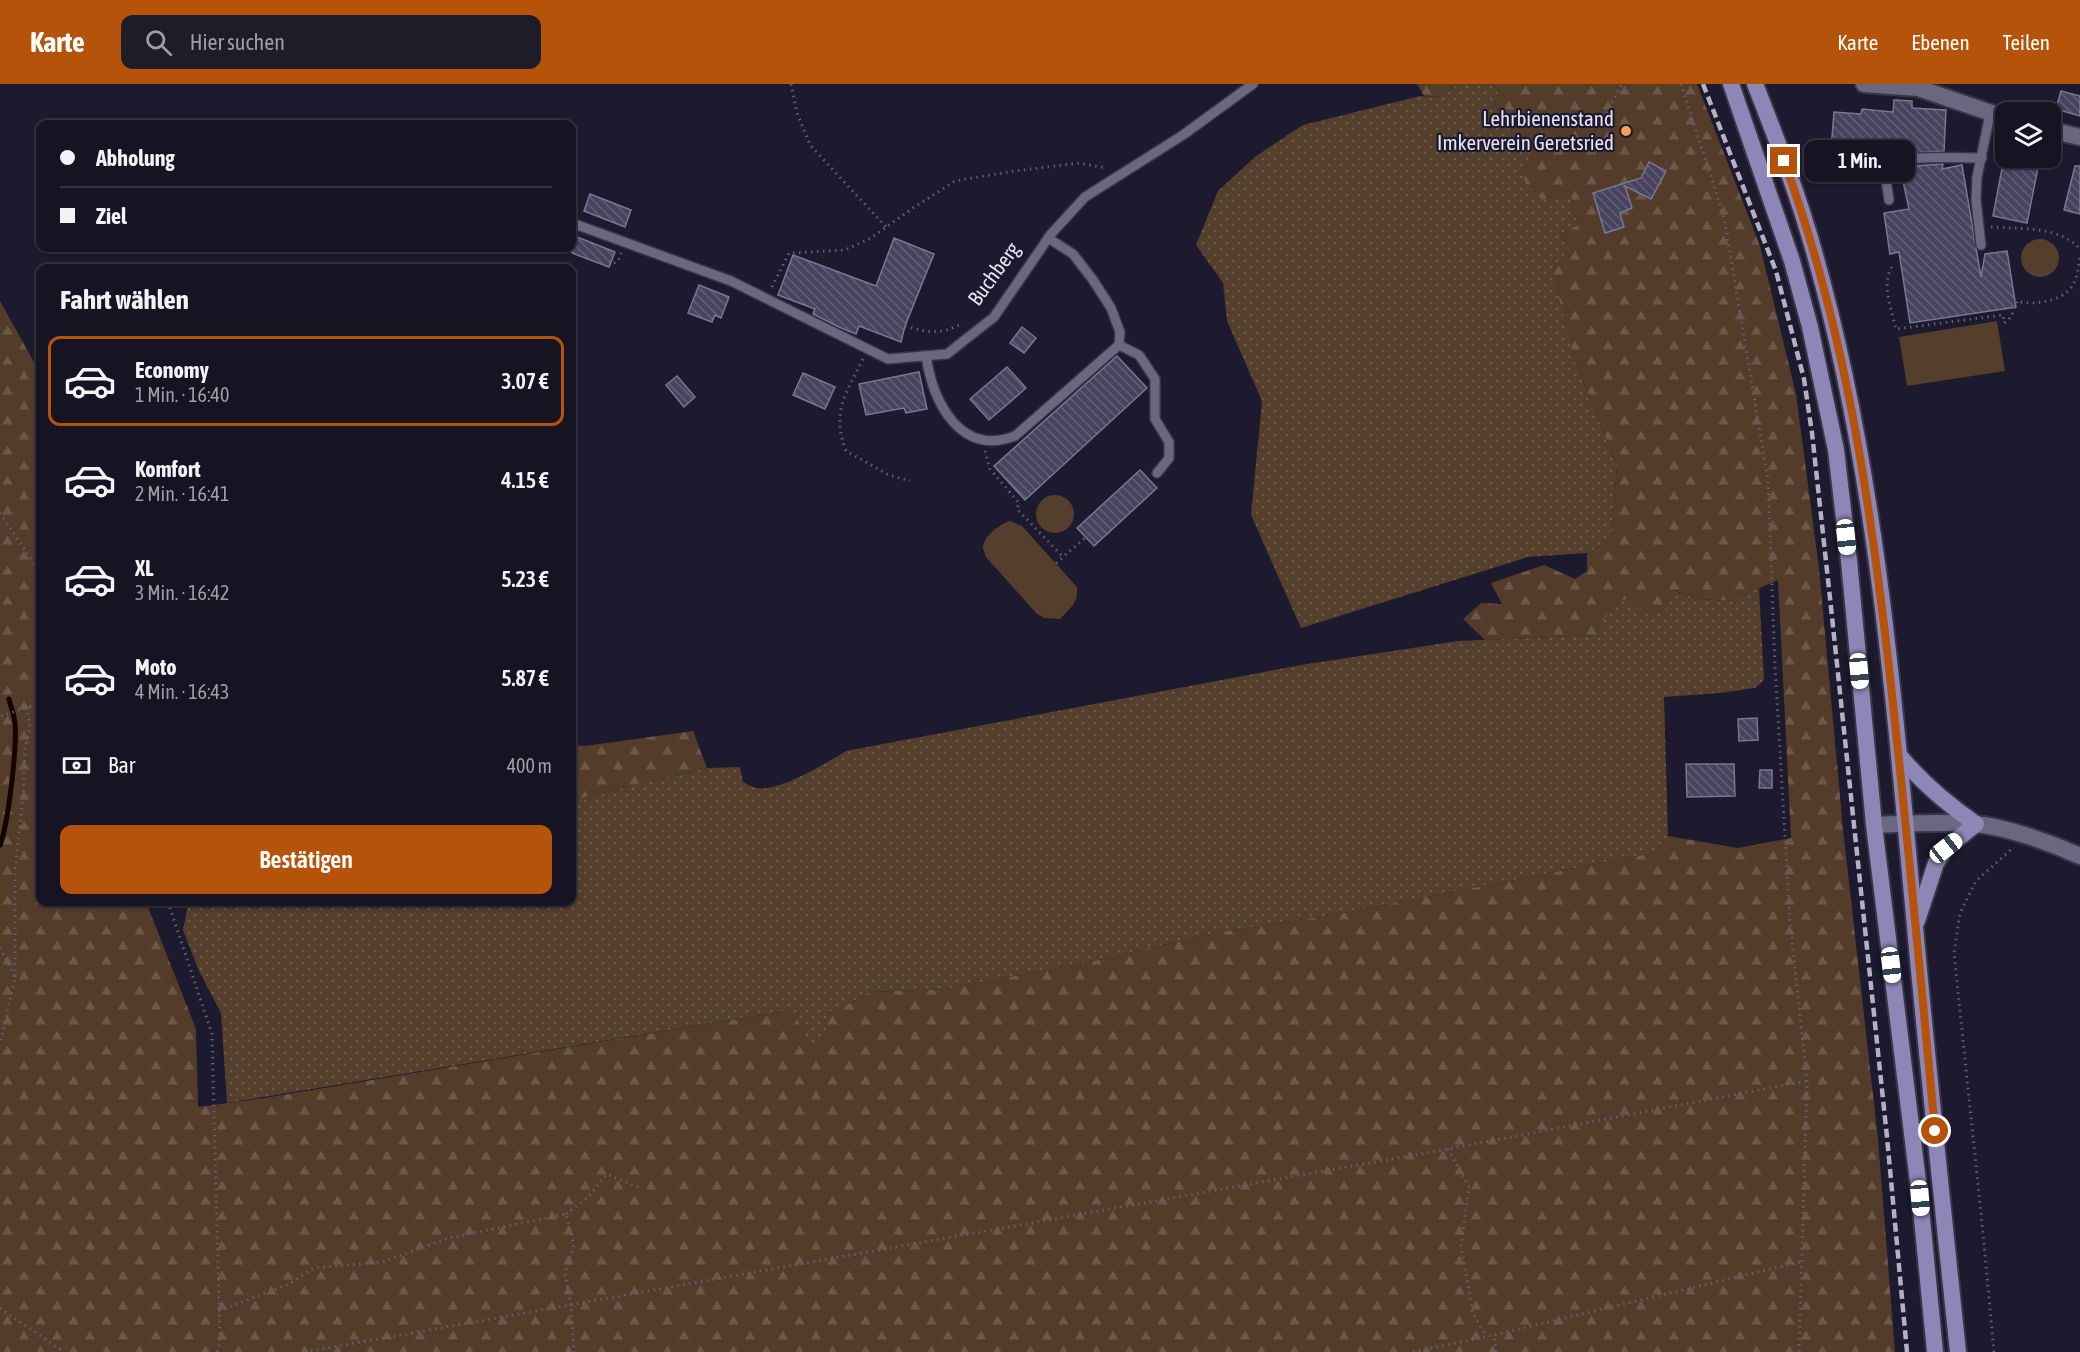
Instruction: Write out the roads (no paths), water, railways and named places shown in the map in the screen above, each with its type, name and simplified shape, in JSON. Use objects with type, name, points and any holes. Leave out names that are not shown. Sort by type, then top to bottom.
[{"type":"main road","points":[[1731,84],[1792,261],[1810,327],[1836,450],[1874,825],[1920,1198],[1935,1352]]},
{"type":"main road","points":[[1755,84],[1815,254],[1860,449],[1878,564],[1899,755],[1958,1352]]},
{"type":"main road","points":[[1899,755],[1915,775],[1943,801],[1976,824],[1946,848],[1936,863],[1915,928]]},
{"type":"street","points":[[1864,84],[1918,88],[1995,115]]},
{"type":"street","points":[[2061,133],[2080,137]]},
{"type":"street","points":[[1874,825],[1976,824],[2027,837],[2080,856]]},
{"type":"lane","name":"Buchberg","points":[[576,224],[731,281],[888,359],[947,354],[994,317],[1048,238],[1085,197],[1183,135],[1253,84]]},
{"type":"lane","points":[[1981,245],[1976,200],[1977,177],[1995,124]]},
{"type":"lane","points":[[1889,200],[1883,172],[1884,166],[1890,162],[1932,158],[1982,158]]},
{"type":"lane","points":[[926,356],[930,379],[950,419],[965,434],[982,440],[1001,441],[1015,436],[1119,345],[1120,332],[1111,308],[1093,280],[1073,254],[1048,238]]},
{"type":"lane","points":[[1119,345],[1139,355],[1155,379],[1155,419],[1169,442],[1168,458],[1157,473]]},
{"type":"waterway","points":[[0,845],[14,762],[15,728],[9,699]]},
{"type":"railway","points":[[1703,84],[1776,271],[1804,379],[1830,598],[1887,1137],[1907,1352]]},
{"type":"place","name":"Lehrbienenstand Imkerverein Geretsried","points":[[1626,131]]}]
